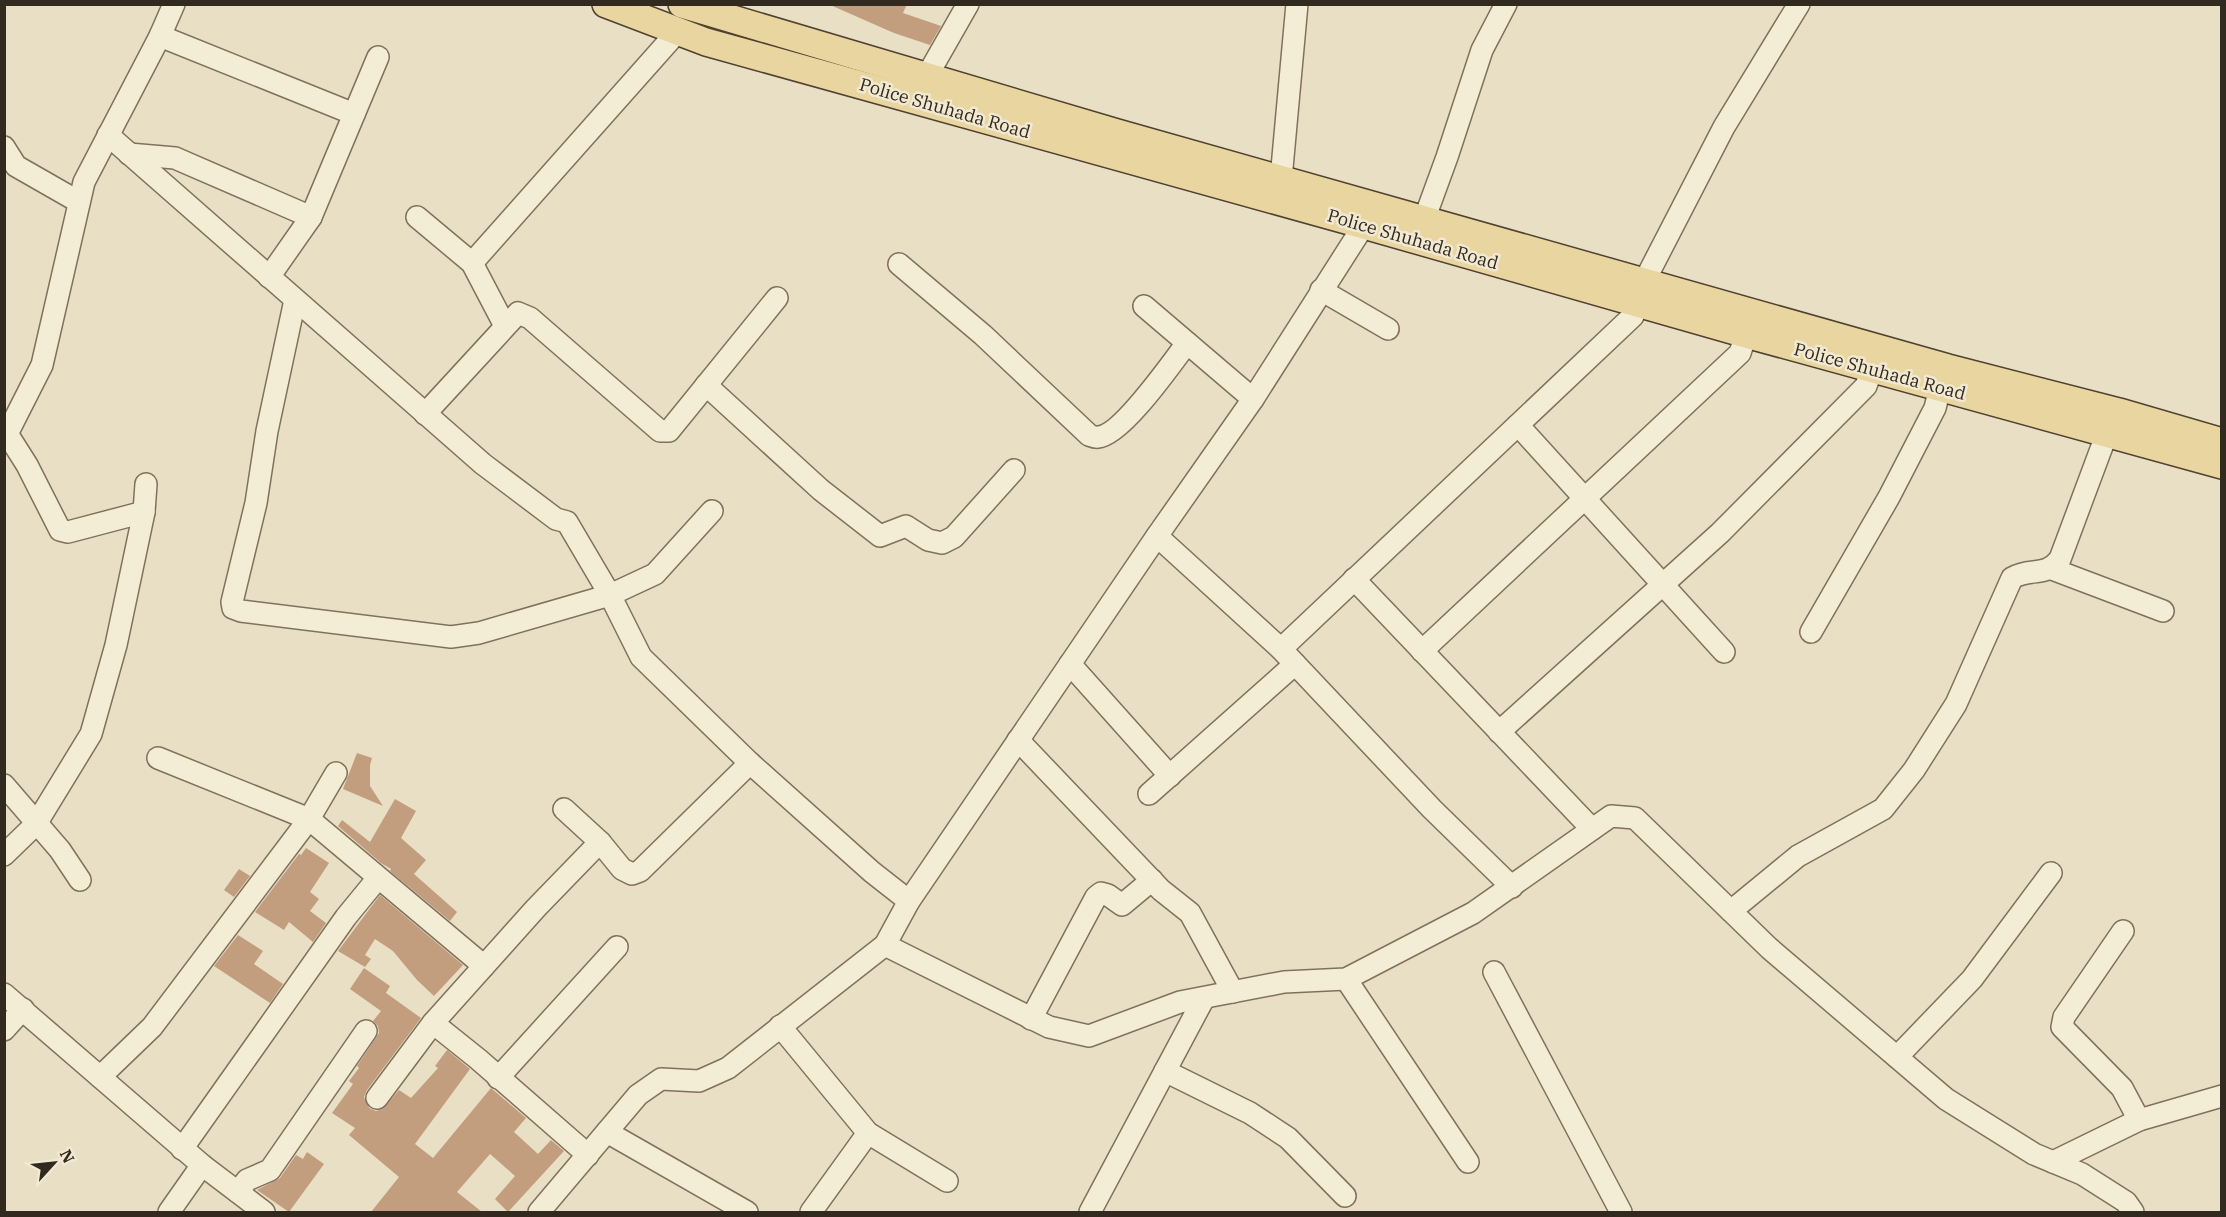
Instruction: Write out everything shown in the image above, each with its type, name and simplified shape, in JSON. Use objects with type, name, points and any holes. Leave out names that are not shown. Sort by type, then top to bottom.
[{"type":"main road","name":"Police Shuhada Road","points":[[682,4],[927,76],[1114,144],[1364,225],[1609,283],[2222,442]]},
{"type":"main road","name":"Police Shuhada Road","points":[[607,5],[706,42],[1114,144],[1281,179],[1424,220],[1609,283]]},
{"type":"main road","name":"Police Shuhada Road","points":[[1641,292],[1746,334],[2222,465]]},
{"type":"street","points":[[144,512],[68,532],[60,530],[8,425],[42,365],[84,182],[160,36],[174,4]]},
{"type":"street","points":[[927,76],[968,4]]},
{"type":"street","points":[[1281,179],[1297,4]]},
{"type":"street","points":[[1424,220],[1482,50],[1506,4]]},
{"type":"street","points":[[1149,794],[1170,776],[1288,656],[1354,579],[1633,316],[1641,292],[1724,127],[1799,4]]},
{"type":"street","points":[[472,263],[678,31]]},
{"type":"street","points":[[160,36],[354,114]]},
{"type":"street","points":[[269,277],[311,217],[378,57]]},
{"type":"street","points":[[108,135],[483,464],[556,519],[567,522],[610,595],[641,657],[750,763],[872,872],[909,901]]},
{"type":"street","points":[[4,147],[10,170],[79,202]]},
{"type":"street","points":[[129,154],[175,158],[311,217]]},
{"type":"street","points":[[417,217],[472,263],[505,326]]},
{"type":"street","points":[[538,1212],[638,1095],[661,1079],[699,1081],[728,1068],[885,945],[909,901],[1253,399],[1364,225]]},
{"type":"street","points":[[899,264],[983,335],[1089,435],[1098,437],[1110,433],[1130,416],[1187,343]]},
{"type":"street","points":[[1321,290],[1388,329]]},
{"type":"street","points":[[425,414],[518,313],[530,318],[660,431],[669,431],[777,298]]},
{"type":"street","points":[[295,300],[267,430],[256,503],[232,602],[234,608],[241,611],[451,637],[479,633],[610,595],[655,574],[712,511]]},
{"type":"street","points":[[1144,306],[1253,399]]},
{"type":"street","points":[[1422,651],[1740,353],[1746,334]]},
{"type":"street","points":[[1499,732],[1720,532],[1866,386],[1872,369]]},
{"type":"street","points":[[706,385],[821,490],[880,536],[906,526],[928,540],[942,543],[954,537],[1014,470]]},
{"type":"street","points":[[1811,632],[1889,498],[1935,408],[1940,388]]},
{"type":"street","points":[[1518,425],[1724,652]]},
{"type":"street","points":[[1731,911],[1798,856],[1883,809],[1914,770],[1956,704],[2012,578],[2022,572],[2041,572],[2052,568],[2060,559],[2107,433]]},
{"type":"street","points":[[4,855],[36,824],[91,734],[116,645],[144,512],[146,484]]},
{"type":"street","points":[[1157,536],[1288,656],[1432,809],[1512,887]]},
{"type":"street","points":[[2052,568],[2163,611]]},
{"type":"street","points":[[1354,579],[1592,829]]},
{"type":"street","points":[[1070,664],[1170,776]]},
{"type":"street","points":[[1018,740],[1161,890],[1190,913],[1233,993]]},
{"type":"street","points":[[158,758],[309,819],[484,966]]},
{"type":"street","points":[[564,809],[600,842],[622,869],[632,874],[640,871],[750,763]]},
{"type":"street","points":[[100,1077],[152,1027],[309,819],[336,773]]},
{"type":"street","points":[[4,785],[60,850],[80,880]]},
{"type":"street","points":[[885,945],[1031,1019],[1049,1027],[1089,1036],[1180,1002],[1284,982],[1346,979],[1473,913],[1611,816],[1635,818],[1769,948],[1946,1099],[2034,1154],[2091,1180],[2126,1202],[2133,1212]]},
{"type":"street","points":[[377,1098],[433,1023],[536,908],[600,842]]},
{"type":"street","points":[[1897,1057],[1972,979],[2050,873]]},
{"type":"street","points":[[183,1149],[346,917],[378,878]]},
{"type":"street","points":[[1031,1019],[1096,897],[1101,894],[1108,895],[1122,905],[1152,880]]},
{"type":"street","points":[[2123,931],[2064,1017],[2062,1027],[2122,1088],[2139,1120]]},
{"type":"street","points":[[498,1078],[617,947]]},
{"type":"street","points":[[1494,972],[1621,1212]]},
{"type":"street","points":[[1346,979],[1468,1162]]},
{"type":"street","points":[[4,994],[202,1166],[264,1212]]},
{"type":"street","points":[[1090,1212],[1204,998]]},
{"type":"street","points":[[4,1030],[23,1009]]},
{"type":"street","points":[[433,1023],[588,1155]]},
{"type":"street","points":[[780,1026],[868,1133],[947,1181]]},
{"type":"street","points":[[238,1192],[247,1180],[270,1170],[366,1031]]},
{"type":"street","points":[[1165,1071],[1250,1113],[1288,1138],[1345,1196]]},
{"type":"street","points":[[2054,1162],[2139,1120],[2222,1096]]},
{"type":"street","points":[[607,1132],[747,1212]]},
{"type":"street","points":[[811,1212],[868,1133]]},
{"type":"street","points":[[169,1212],[202,1166]]},
{"type":"building","points":[[828,4],[907,4],[903,13],[941,26],[930,45],[894,33]]},
{"type":"building","points":[[357,753],[372,758],[370,786],[383,806],[343,789]]},
{"type":"building","points":[[395,799],[416,811],[401,838],[426,860],[414,874],[457,912],[450,921],[338,826],[342,820],[370,842]]},
{"type":"building","points":[[306,848],[329,863],[310,892],[319,899],[310,911],[326,923],[313,942],[289,922],[284,930],[255,912]]},
{"type":"building","points":[[239,869],[250,876],[234,897],[224,890]]},
{"type":"building","points":[[380,895],[463,965],[434,996],[393,951],[375,939],[365,955],[371,959],[365,967],[338,951]]},
{"type":"building","points":[[238,935],[263,951],[254,964],[283,984],[270,1003],[214,966]]},
{"type":"building","points":[[364,968],[390,986],[386,993],[421,1018],[367,1090],[364,1097],[369,1108],[376,1111],[383,1109],[399,1090],[411,1098],[438,1068],[435,1066],[447,1050],[470,1069],[415,1144],[433,1158],[491,1088],[526,1118],[514,1132],[538,1154],[551,1140],[564,1151],[508,1212],[495,1199],[515,1176],[490,1154],[457,1192],[482,1212],[371,1212],[399,1177],[349,1135],[355,1128],[332,1113],[353,1084],[349,1081],[379,1033],[378,1026],[373,1021],[381,1011],[350,989]]},
{"type":"building","points":[[307,1152],[324,1164],[289,1212],[257,1190],[280,1178],[296,1155],[303,1159]]}]
